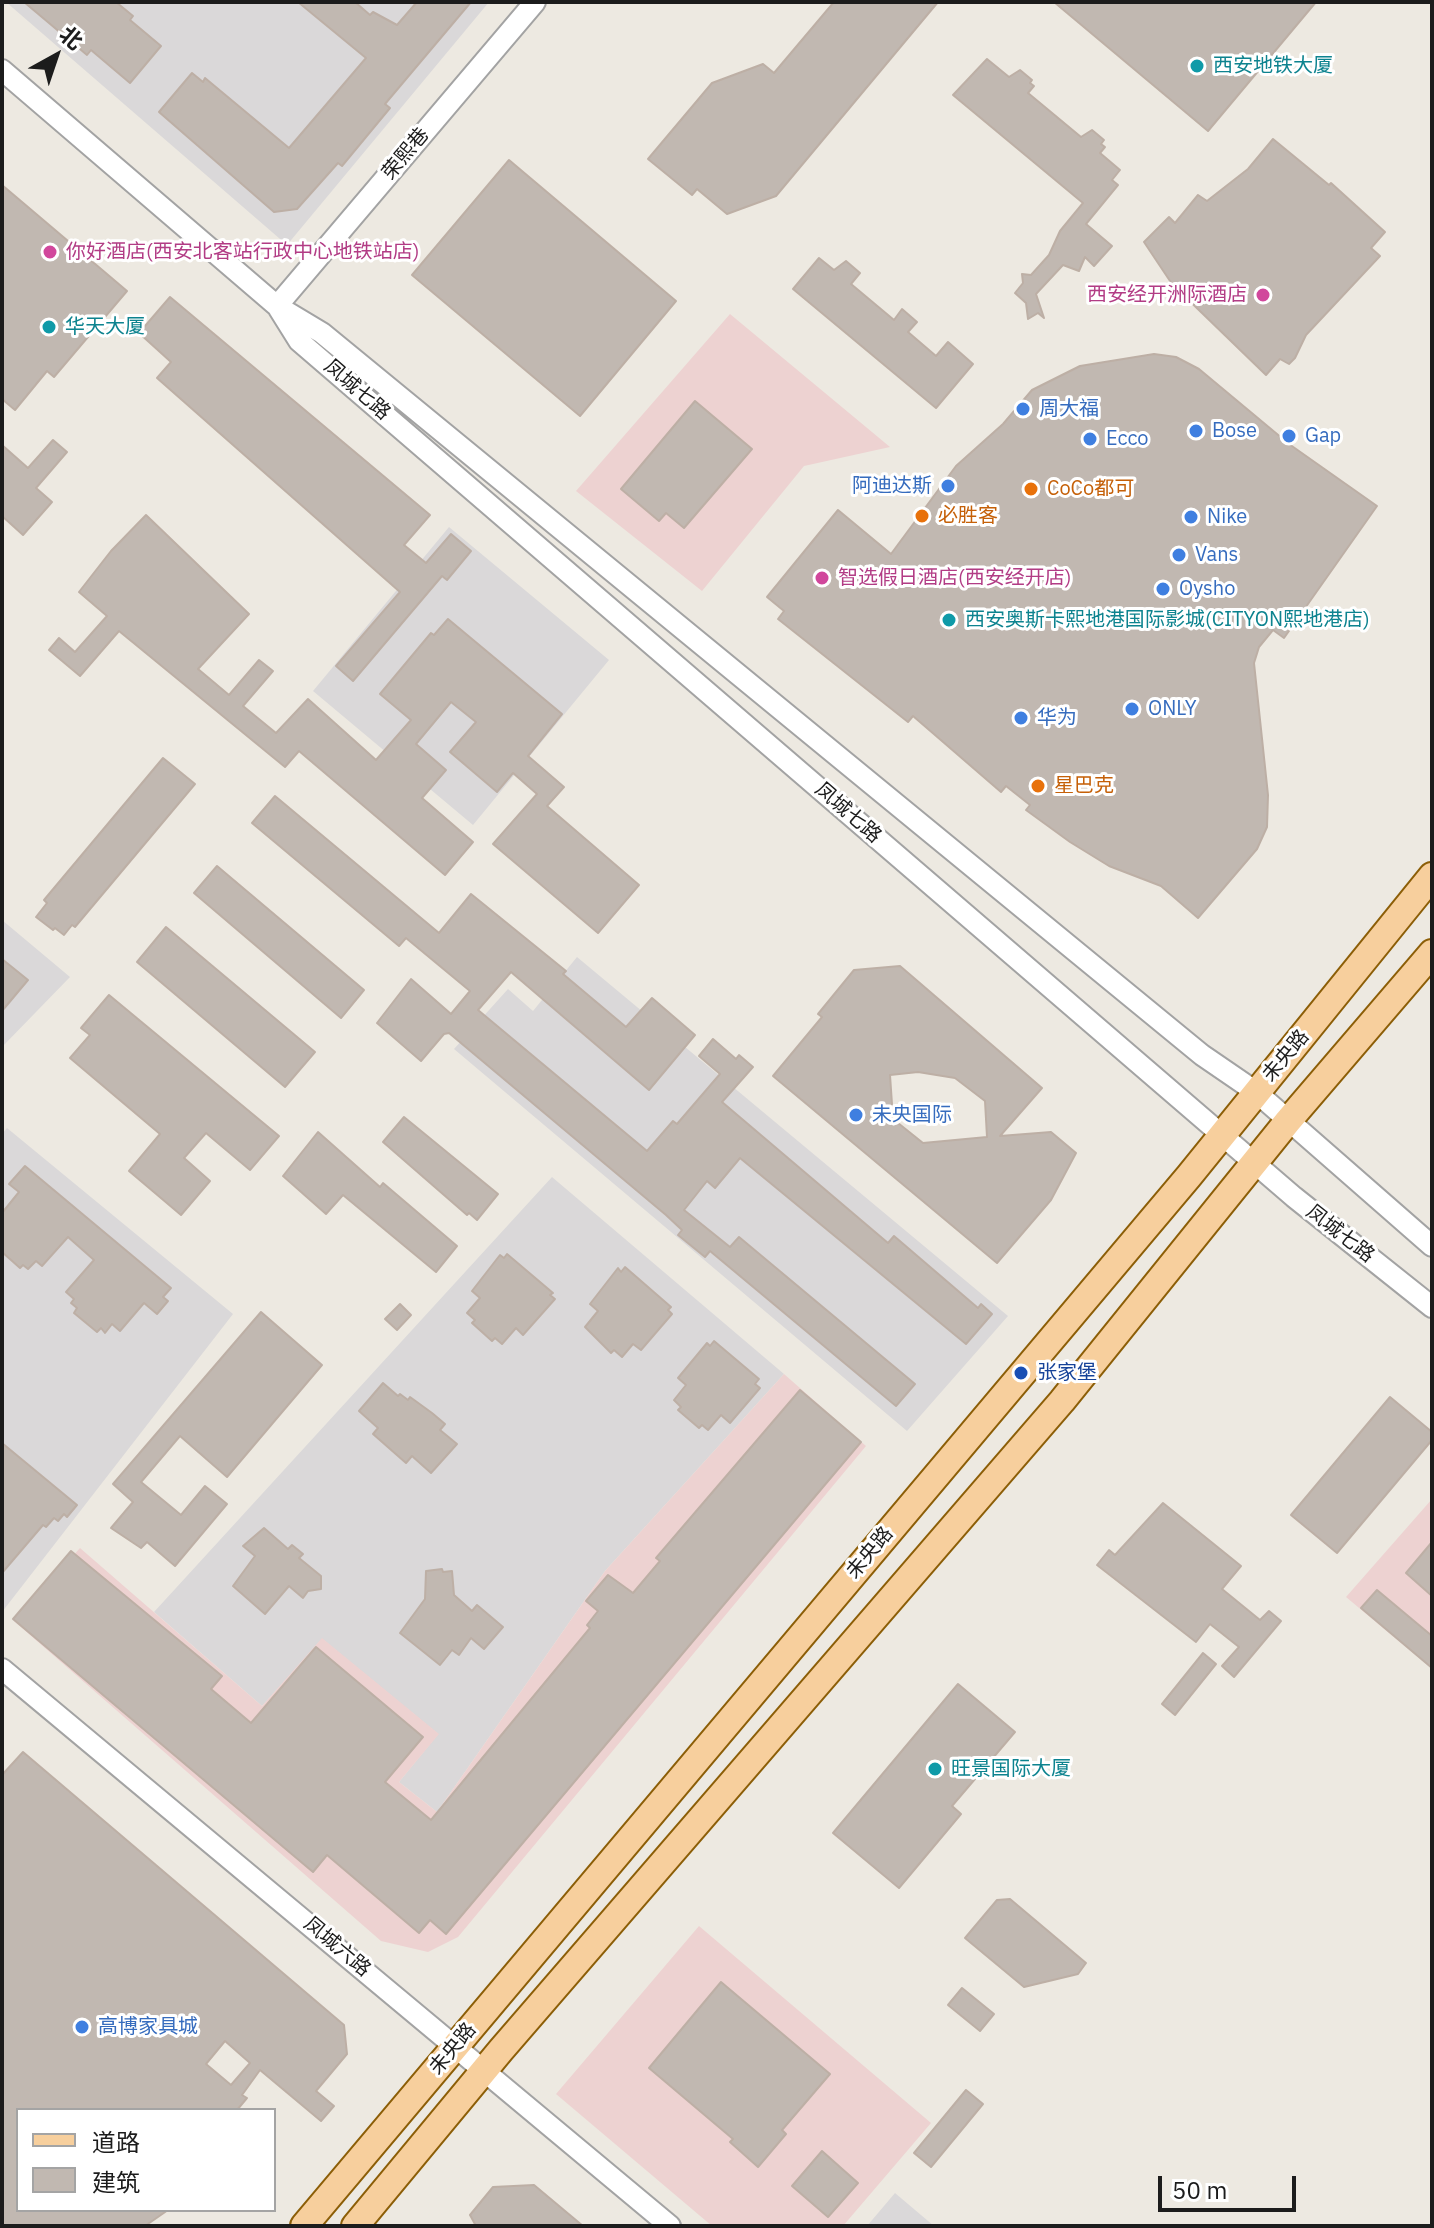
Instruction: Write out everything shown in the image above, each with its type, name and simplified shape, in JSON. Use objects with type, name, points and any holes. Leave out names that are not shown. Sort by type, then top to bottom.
[{"type":"main road","name":"未央路","points":[[304,2226],[1256,1092],[1432,876]]},
{"type":"main road","name":"未央路","points":[[355,2226],[484,2070],[1062,1401],[1288,1121],[1432,953]]},
{"type":"street","name":"荣熙巷","points":[[277,306],[535,2]]},
{"type":"street","name":"凤城七路","points":[[2,70],[277,306],[322,333],[1202,1055],[1256,1092],[1432,1246]]},
{"type":"street","name":"凤城七路","points":[[277,306],[299,341],[1220,1134],[1432,1307]]},
{"type":"street","name":"凤城六路","points":[[2,1669],[670,2226]]},
{"type":"shaded area","points":[[6,2],[489,2],[287,245]]},
{"type":"shaded area","points":[[730,314],[890,447],[804,466],[702,591],[576,491]]},
{"type":"shaded area","points":[[449,527],[609,660],[473,825],[313,691]]},
{"type":"shaded area","points":[[2,920],[70,977],[2,1047]]},
{"type":"shaded area","points":[[577,957],[1008,1316],[907,1431],[454,1049],[508,989],[533,1011]]},
{"type":"shaded area","points":[[7,1128],[233,1314],[2,1612],[2,1134]]},
{"type":"shaded area","points":[[552,1177],[784,1374],[605,1571],[437,1812],[399,1782],[438,1734],[322,1639],[262,1706],[154,1612]]},
{"type":"shaded area","points":[[784,1374],[866,1446],[458,1937],[428,1952],[381,1941],[14,1621],[80,1548],[262,1706],[322,1638],[439,1734],[399,1782],[437,1812],[605,1571]]},
{"type":"shaded area","points":[[1432,1499],[1432,1669],[1346,1597]]},
{"type":"shaded area","points":[[699,1926],[931,2123],[843,2226],[712,2226],[556,2094]]},
{"type":"shaded area","points":[[895,2193],[934,2226],[867,2226]]},
{"type":"building","points":[[24,2],[116,2],[133,16],[130,20],[161,46],[130,83],[91,50],[87,55]]},
{"type":"building","points":[[298,2],[355,2],[370,15],[373,12],[397,25],[417,2],[471,2],[385,104],[390,108],[342,166],[338,163],[297,209],[274,212],[159,112],[192,73],[203,82],[205,78],[289,148],[366,58]]},
{"type":"building","points":[[834,2],[938,2],[776,196],[727,214],[697,189],[692,195],[648,159],[712,83],[763,64],[774,73]]},
{"type":"building","name":"西安地铁大厦","points":[[1054,2],[1316,2],[1208,131]]},
{"type":"building","points":[[987,59],[1009,77],[1020,70],[1032,80],[1030,83],[1034,86],[1028,93],[1081,137],[1092,130],[1104,140],[1101,144],[1105,147],[1100,153],[1120,170],[1112,180],[1118,185],[1086,224],[1112,246],[1094,266],[1085,257],[1079,271],[1063,265],[1036,294],[1044,318],[1038,313],[1028,319],[1026,303],[1015,293],[1023,283],[1022,274],[1031,275],[1049,255],[1060,231],[1083,203],[953,95]]},
{"type":"building","name":"西安经开洲际酒店","points":[[1273,139],[1329,185],[1331,183],[1385,232],[1371,248],[1380,256],[1306,335],[1295,358],[1289,364],[1280,359],[1266,375],[1172,284],[1144,242],[1169,217],[1175,223],[1198,195],[1207,201],[1248,169]]},
{"type":"building","points":[[509,160],[676,301],[580,416],[412,275]]},
{"type":"building","name":"华天大厦","points":[[2,185],[127,291],[54,377],[47,371],[15,410],[2,399]]},
{"type":"building","points":[[819,258],[834,270],[846,261],[860,273],[851,284],[894,320],[902,309],[917,322],[908,332],[936,356],[948,342],[973,364],[936,408],[793,289]]},
{"type":"building","points":[[170,297],[430,515],[404,545],[426,563],[451,534],[471,551],[447,580],[442,576],[353,681],[336,666],[400,592],[157,378],[171,362],[139,333]]},
{"type":"building","points":[[1154,354],[1176,357],[1199,369],[1289,444],[1377,506],[1284,638],[1273,630],[1259,647],[1254,663],[1268,795],[1267,827],[1257,849],[1198,918],[1161,886],[1109,866],[1070,842],[1026,810],[1030,805],[1006,786],[1001,792],[913,716],[908,722],[778,619],[784,611],[767,597],[838,510],[891,554],[956,466],[1003,424],[1032,390],[1080,366]]},
{"type":"building","points":[[695,401],[752,449],[684,528],[666,513],[659,521],[621,489]]},
{"type":"building","points":[[53,440],[67,452],[36,488],[52,502],[23,535],[2,516],[2,445],[28,468]]},
{"type":"building","points":[[146,515],[249,614],[198,669],[229,695],[259,660],[273,671],[243,706],[276,733],[308,699],[376,760],[411,720],[380,694],[431,633],[434,635],[448,619],[562,714],[528,756],[564,787],[547,806],[639,885],[598,933],[493,844],[537,794],[513,773],[497,792],[450,752],[476,722],[451,702],[416,744],[446,770],[422,798],[473,842],[445,875],[299,751],[285,767],[119,631],[80,676],[49,650],[59,638],[75,652],[107,616],[79,592],[111,551]]},
{"type":"building","points":[[163,758],[195,784],[75,927],[72,925],[64,935],[55,928],[53,930],[36,917],[47,903],[44,900]]},
{"type":"building","points":[[275,796],[439,933],[471,894],[566,971],[563,974],[626,1027],[652,998],[695,1035],[649,1090],[511,972],[478,1010],[647,1151],[673,1121],[677,1124],[720,1074],[699,1056],[713,1039],[736,1059],[739,1055],[753,1067],[722,1102],[888,1243],[894,1236],[978,1308],[981,1304],[992,1314],[966,1344],[740,1158],[715,1188],[707,1181],[684,1210],[730,1247],[739,1237],[915,1384],[896,1406],[710,1251],[705,1257],[678,1235],[682,1230],[666,1215],[449,1033],[444,1034],[421,1061],[377,1023],[411,979],[451,1014],[470,991],[406,938],[399,946],[252,823]]},
{"type":"building","points":[[217,866],[364,990],[341,1018],[194,893]]},
{"type":"building","points":[[166,927],[315,1052],[285,1087],[137,962]]},
{"type":"building","points":[[2,959],[28,980],[2,1011]]},
{"type":"building","name":"未央国际","points":[[900,966],[1042,1088],[1000,1136],[1051,1132],[1076,1153],[1051,1200],[997,1263],[773,1076],[822,1017],[818,1014],[854,970]],"holes":[[[918,1072],[955,1078],[985,1101],[987,1137],[923,1143],[893,1119],[890,1075]]]},
{"type":"building","points":[[109,995],[279,1136],[250,1170],[206,1133],[184,1158],[210,1181],[181,1215],[129,1171],[160,1134],[70,1058],[90,1035],[81,1028]]},
{"type":"building","points":[[404,1117],[498,1194],[477,1220],[469,1213],[467,1215],[383,1142]]},
{"type":"building","points":[[318,1132],[380,1187],[383,1183],[457,1246],[436,1272],[343,1195],[326,1214],[283,1176]]},
{"type":"building","points":[[25,1166],[171,1288],[163,1297],[168,1301],[157,1314],[144,1303],[120,1331],[112,1324],[105,1333],[101,1328],[97,1332],[74,1313],[77,1308],[71,1303],[74,1299],[66,1292],[94,1260],[68,1237],[42,1266],[36,1261],[28,1269],[23,1265],[20,1268],[2,1252],[2,1213],[19,1192],[9,1184]]},
{"type":"building","points":[[507,1254],[553,1293],[550,1295],[555,1299],[523,1335],[516,1328],[502,1344],[495,1338],[492,1341],[472,1323],[475,1320],[467,1313],[480,1298],[472,1291],[500,1255],[504,1258]]},
{"type":"building","points":[[625,1267],[671,1307],[668,1310],[672,1314],[641,1350],[633,1344],[622,1357],[614,1350],[611,1353],[585,1327],[598,1311],[590,1304],[618,1268],[621,1272]]},
{"type":"building","points":[[400,1304],[411,1315],[397,1330],[385,1319]]},
{"type":"building","points":[[261,1312],[322,1365],[227,1477],[180,1436],[141,1482],[181,1515],[205,1486],[227,1504],[175,1566],[147,1542],[141,1548],[111,1528],[133,1502],[113,1484]]},
{"type":"building","points":[[714,1341],[759,1379],[755,1384],[760,1388],[730,1423],[721,1415],[708,1430],[702,1425],[699,1428],[678,1410],[681,1407],[674,1400],[686,1385],[678,1378],[707,1343],[710,1346]]},
{"type":"building","points":[[383,1383],[398,1396],[400,1394],[408,1400],[410,1397],[432,1413],[445,1424],[440,1430],[457,1444],[431,1473],[412,1456],[406,1463],[373,1434],[378,1428],[359,1411]]},
{"type":"building","points":[[800,1390],[861,1442],[446,1934],[430,1920],[419,1933],[327,1855],[313,1872],[13,1619],[71,1551],[222,1676],[211,1689],[251,1723],[316,1647],[423,1737],[385,1782],[431,1820],[590,1628],[587,1625],[598,1611],[586,1601],[608,1575],[633,1593],[660,1561],[656,1558]]},
{"type":"building","points":[[1390,1397],[1432,1432],[1432,1440],[1337,1553],[1291,1515]]},
{"type":"building","points":[[2,1443],[77,1505],[67,1517],[64,1514],[58,1521],[54,1518],[46,1527],[43,1525],[2,1573]]},
{"type":"building","points":[[1163,1503],[1241,1566],[1222,1589],[1260,1620],[1269,1611],[1281,1621],[1234,1677],[1222,1666],[1239,1647],[1210,1624],[1196,1642],[1097,1565],[1109,1550],[1115,1555]]},
{"type":"building","points":[[264,1528],[288,1549],[292,1545],[303,1554],[299,1558],[321,1576],[321,1589],[308,1591],[303,1598],[289,1586],[265,1614],[233,1586],[255,1556],[243,1546]]},
{"type":"building","points":[[1432,1542],[1432,1596],[1406,1573]]},
{"type":"building","points":[[442,1569],[443,1572],[452,1571],[454,1595],[472,1611],[477,1605],[503,1627],[484,1649],[471,1638],[459,1655],[452,1650],[440,1665],[400,1633],[425,1599],[426,1571]]},
{"type":"building","points":[[1377,1590],[1432,1636],[1432,1668],[1361,1608]]},
{"type":"building","points":[[1203,1653],[1216,1664],[1175,1715],[1162,1704]]},
{"type":"building","name":"旺景国际大厦","points":[[958,1684],[1015,1732],[952,1806],[961,1814],[899,1888],[833,1833]]},
{"type":"building","points":[[23,1752],[344,2025],[347,2054],[316,2091],[334,2106],[321,2121],[260,2070],[242,2095],[247,2098],[239,2108],[16,2108],[16,2212],[165,2212],[145,2226],[2,2226],[2,1775]],"holes":[[[225,2041],[250,2063],[231,2085],[206,2064]]]},
{"type":"building","points":[[1010,1899],[1086,1963],[1078,1974],[1024,1987],[965,1938],[997,1900]]},
{"type":"building","points":[[721,1982],[830,2074],[782,2130],[786,2134],[758,2167],[730,2142],[733,2139],[649,2068]]},
{"type":"building","points":[[962,1988],[994,2014],[980,2031],[948,2005]]},
{"type":"building","points":[[966,2090],[983,2104],[931,2167],[914,2153]]},
{"type":"building","points":[[822,2151],[858,2183],[828,2217],[792,2186]]},
{"type":"building","points":[[534,2185],[583,2226],[476,2226],[470,2215],[493,2187]]},
{"type":"place","name":"西安地铁大厦","points":[[1197,66]]},
{"type":"place","name":"你好酒店(西安北客站行政中心地铁站店)","points":[[50,252]]},
{"type":"place","name":"西安经开洲际酒店","points":[[1263,295]]},
{"type":"place","name":"华天大厦","points":[[49,327]]},
{"type":"place","name":"周大福","points":[[1023,409]]},
{"type":"place","name":"Bose","points":[[1196,431]]},
{"type":"place","name":"Gap","points":[[1289,436]]},
{"type":"place","name":"Ecco","points":[[1090,439]]},
{"type":"place","name":"阿迪达斯","points":[[948,486]]},
{"type":"place","name":"CoCo都可","points":[[1031,489]]},
{"type":"place","name":"必胜客","points":[[922,516]]},
{"type":"place","name":"Nike","points":[[1191,517]]},
{"type":"place","name":"Vans","points":[[1179,555]]},
{"type":"place","name":"智选假日酒店(西安经开店)","points":[[822,578]]},
{"type":"place","name":"Oysho","points":[[1163,589]]},
{"type":"place","name":"西安奥斯卡熙地港国际影城(CITYON熙地港店)","points":[[949,620]]},
{"type":"place","name":"ONLY","points":[[1132,709]]},
{"type":"place","name":"华为","points":[[1021,718]]},
{"type":"place","name":"星巴克","points":[[1038,786]]},
{"type":"place","name":"未央国际","points":[[856,1115]]},
{"type":"place","name":"张家堡","points":[[1021,1373]]},
{"type":"place","name":"旺景国际大厦","points":[[935,1769]]},
{"type":"place","name":"高博家具城","points":[[82,2027]]}]
